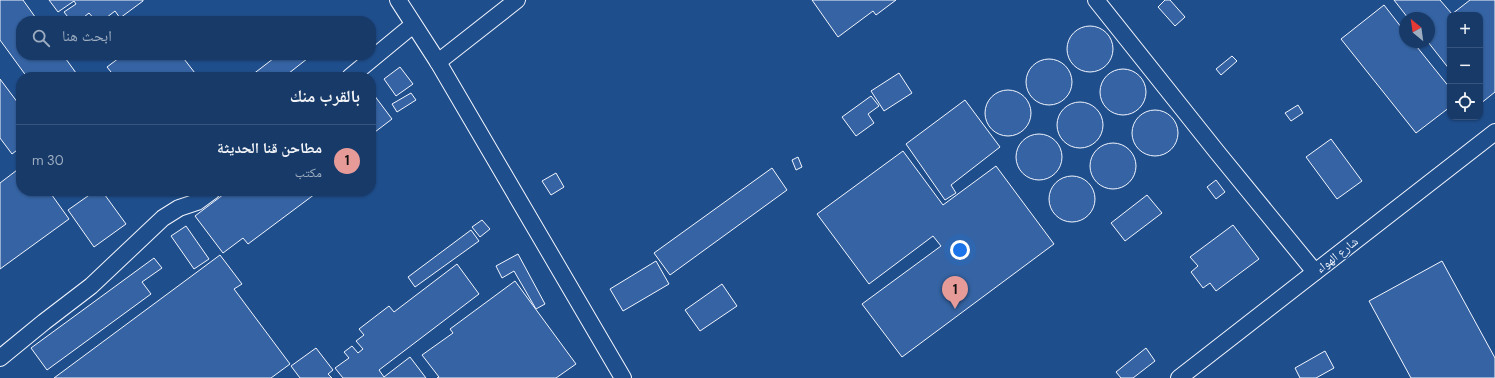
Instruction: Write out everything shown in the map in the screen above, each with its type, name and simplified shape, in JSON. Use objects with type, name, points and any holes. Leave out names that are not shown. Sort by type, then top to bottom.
[{"type":"street","points":[[398,0],[438,62],[619,377]]},
{"type":"street","points":[[438,62],[517,0]]},
{"type":"street","points":[[1096,0],[1315,272]]},
{"type":"street","points":[[376,56],[413,25]]},
{"type":"street","points":[[356,72],[371,60]]},
{"type":"street","name":"شارع الهواء","points":[[1179,378],[1495,132]]},
{"type":"street","points":[[0,358],[91,286],[163,218],[179,208],[197,202],[205,196]]},
{"type":"building","points":[[0,0],[23,0],[34,16],[16,16],[16,60],[67,60],[75,72],[23,72],[0,40]]},
{"type":"building","points":[[49,0],[143,0],[123,16],[119,16],[115,11],[108,16],[92,16],[89,13],[85,16],[67,16],[64,12],[76,4],[74,1],[58,12]]},
{"type":"building","points":[[812,0],[896,0],[876,15],[873,11],[838,37]]},
{"type":"building","points":[[1165,0],[1170,0],[1185,17],[1175,26],[1158,7]]},
{"type":"building","points":[[1394,0],[1440,0],[1450,12],[1447,12],[1447,66],[1433,48],[1435,48],[1435,12],[1403,12]]},
{"type":"building","points":[[1470,0],[1495,0],[1495,92],[1483,102],[1483,12],[1455,12]]},
{"type":"building","points":[[1384,5],[1399,24],[1399,48],[1418,48],[1447,84],[1447,109],[1416,133],[1341,39]]},
{"type":"building","points":[[1086,26],[1094,26],[1103,30],[1109,36],[1113,49],[1109,62],[1103,68],[1094,72],[1086,72],[1077,68],[1071,62],[1067,53],[1067,45],[1071,36],[1077,30]]},
{"type":"building","points":[[1232,56],[1237,61],[1221,75],[1216,69]]},
{"type":"building","points":[[1045,59],[1053,59],[1062,63],[1068,69],[1072,82],[1068,95],[1062,101],[1053,105],[1045,105],[1036,101],[1030,95],[1026,86],[1026,78],[1030,69],[1036,63]]},
{"type":"building","points":[[116,60],[185,60],[194,72],[111,72],[107,67]]},
{"type":"building","points":[[272,60],[306,60],[290,72],[256,72]]},
{"type":"building","points":[[400,67],[413,84],[396,96],[384,79]]},
{"type":"building","points":[[1119,69],[1127,69],[1136,73],[1142,79],[1146,92],[1142,105],[1136,111],[1127,115],[1119,115],[1110,111],[1104,105],[1100,96],[1100,88],[1104,79],[1110,73]]},
{"type":"building","points":[[899,73],[912,93],[884,111],[871,91]]},
{"type":"building","points":[[0,79],[16,100],[16,151],[12,154],[0,138]]},
{"type":"building","points":[[1004,90],[1012,90],[1021,94],[1027,100],[1031,113],[1027,126],[1021,132],[1012,136],[1004,136],[995,132],[989,126],[985,117],[985,109],[989,100],[995,94]]},
{"type":"building","points":[[411,93],[416,100],[397,112],[392,104]]},
{"type":"building","points":[[871,96],[879,106],[868,114],[874,123],[856,136],[842,117]]},
{"type":"building","points":[[376,98],[392,119],[376,131]]},
{"type":"building","points":[[965,100],[1000,147],[951,185],[956,193],[945,200],[906,144]]},
{"type":"building","points":[[1076,102],[1084,102],[1093,106],[1099,112],[1103,125],[1099,138],[1093,144],[1084,148],[1076,148],[1067,144],[1061,138],[1057,129],[1057,121],[1061,112],[1067,106]]},
{"type":"building","points":[[1298,105],[1303,113],[1291,121],[1285,113]]},
{"type":"building","points":[[1151,110],[1159,110],[1168,114],[1174,120],[1178,133],[1174,146],[1168,152],[1159,156],[1151,156],[1142,152],[1136,146],[1132,137],[1132,129],[1136,120],[1142,114]]},
{"type":"building","points":[[1035,134],[1043,134],[1052,138],[1058,144],[1062,157],[1058,170],[1052,176],[1043,180],[1035,180],[1026,176],[1020,170],[1016,161],[1016,153],[1020,144],[1026,138]]},
{"type":"building","points":[[1331,139],[1362,181],[1337,199],[1306,157]]},
{"type":"building","points":[[1109,143],[1117,143],[1126,147],[1132,153],[1136,166],[1132,179],[1126,185],[1117,189],[1109,189],[1100,185],[1094,179],[1090,170],[1090,162],[1094,153],[1100,147]]},
{"type":"building","points":[[903,151],[943,205],[996,166],[1054,244],[902,357],[862,304],[941,246],[933,236],[869,284],[817,214]]},
{"type":"building","points":[[798,157],[802,167],[796,170],[792,160]]},
{"type":"building","points":[[772,168],[787,190],[670,275],[654,253]]},
{"type":"building","points":[[16,171],[16,196],[53,196],[69,219],[0,269],[0,183]]},
{"type":"building","points":[[556,173],[564,187],[551,195],[542,181]]},
{"type":"building","points":[[1068,176],[1076,176],[1085,180],[1091,186],[1095,199],[1091,212],[1085,218],[1076,222],[1068,222],[1059,218],[1053,212],[1049,203],[1049,195],[1053,186],[1059,180]]},
{"type":"building","points":[[1216,180],[1225,192],[1216,199],[1207,187]]},
{"type":"building","points":[[1147,195],[1162,213],[1125,241],[1111,223]]},
{"type":"building","points":[[88,196],[106,196],[126,224],[94,247],[68,210]]},
{"type":"building","points":[[221,196],[312,196],[248,244],[243,238],[223,253],[195,216]]},
{"type":"building","points":[[482,220],[490,229],[480,237],[472,227]]},
{"type":"building","points":[[1233,225],[1259,259],[1216,291],[1210,283],[1203,288],[1191,272],[1198,266],[1190,257]]},
{"type":"building","points":[[186,226],[209,259],[194,269],[171,236]]},
{"type":"building","points":[[471,230],[479,241],[415,287],[408,277]]},
{"type":"building","points":[[518,254],[545,304],[536,309],[514,271],[502,278],[496,266]]},
{"type":"building","points":[[220,255],[242,284],[234,289],[290,364],[271,378],[54,378]]},
{"type":"building","points":[[154,258],[162,268],[142,282],[151,294],[47,370],[31,348]]},
{"type":"building","points":[[656,261],[669,284],[623,311],[610,289]]},
{"type":"building","points":[[1442,261],[1495,358],[1495,378],[1411,378],[1369,301]]},
{"type":"building","points":[[457,264],[479,294],[379,370],[384,377],[410,357],[426,378],[343,378],[335,368],[349,358],[344,352],[352,346],[358,353],[363,349],[356,341],[364,335],[359,329],[389,306],[394,312]]},
{"type":"building","points":[[515,281],[576,364],[556,378],[437,378],[439,377],[422,355],[453,333],[450,329]]},
{"type":"building","points":[[722,284],[737,306],[700,331],[685,310]]},
{"type":"building","points":[[316,348],[333,370],[328,374],[332,378],[300,378],[291,366]]},
{"type":"building","points":[[1146,348],[1155,361],[1133,378],[1121,378],[1116,372]]},
{"type":"building","points":[[1325,351],[1334,368],[1316,378],[1300,378],[1295,368]]},
{"type":"place","name":"مطاحن قنا الحديثة","points":[[955,309]]}]
